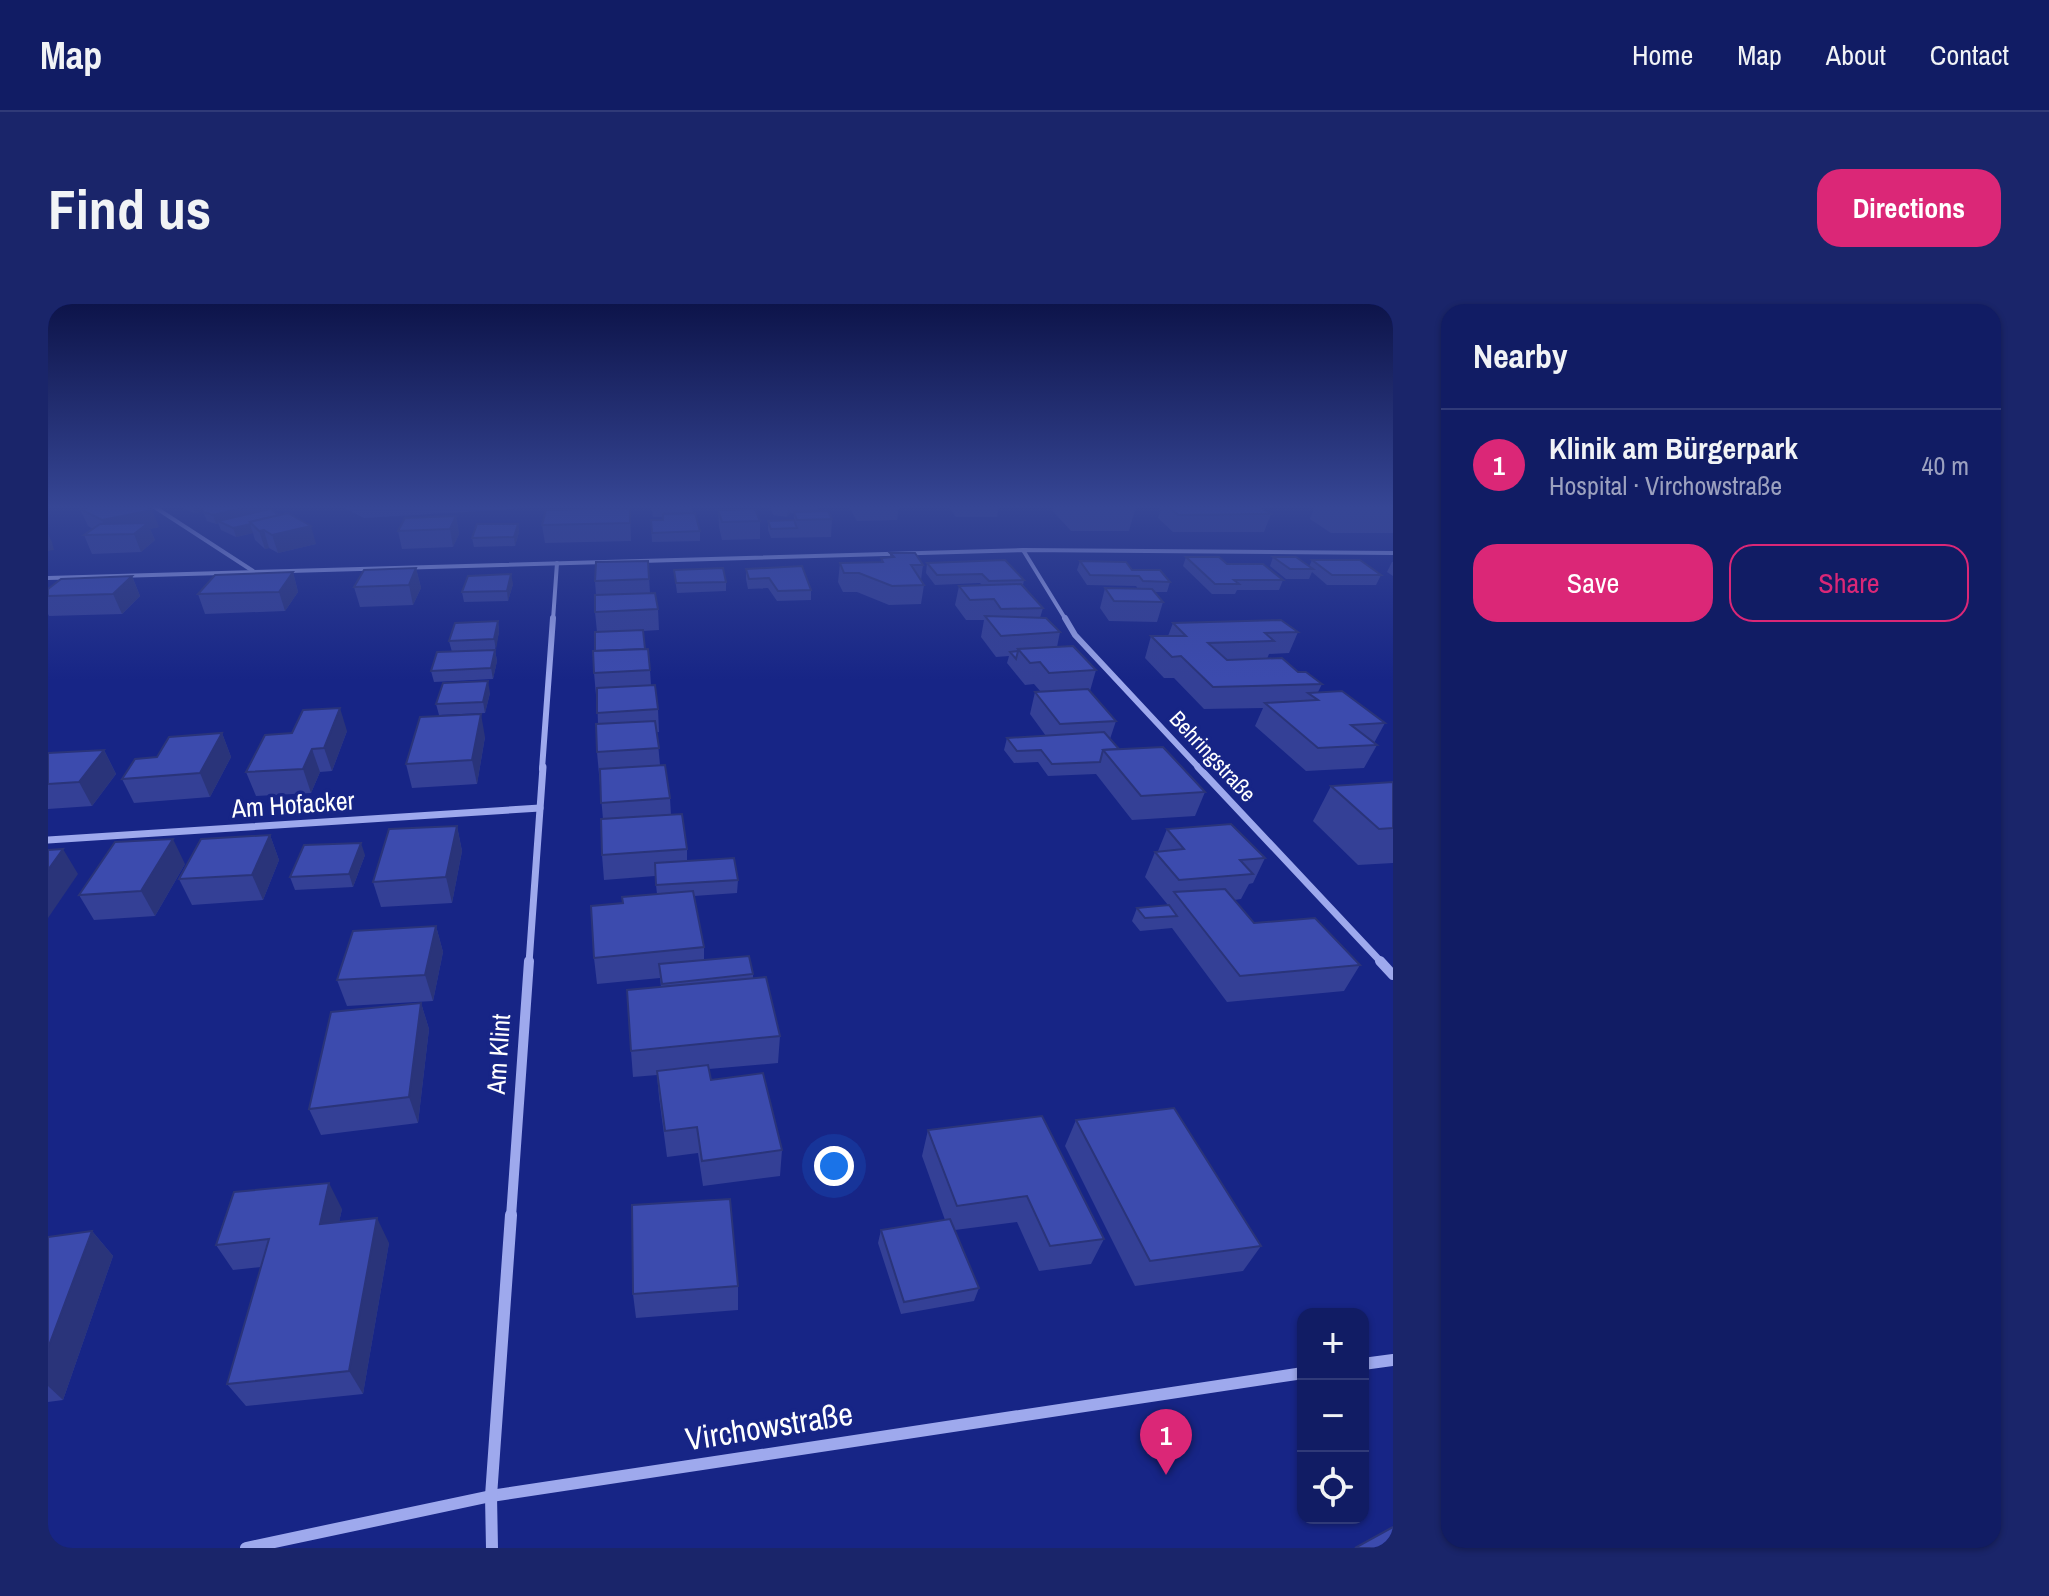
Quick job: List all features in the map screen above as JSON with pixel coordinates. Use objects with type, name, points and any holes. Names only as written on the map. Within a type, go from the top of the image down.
[{"type":"street","points":[[242,564],[253,571]]},
{"type":"street","points":[[48,578],[517,564]]},
{"type":"street","name":"Am Klint","points":[[492,1548],[491,1496],[557,564]]},
{"type":"street","name":"Behringstraße","points":[[1032,564],[1075,635],[1393,975]]},
{"type":"street","name":"Am Hofacker","points":[[48,840],[540,808]]},
{"type":"street","points":[[1369,1363],[1393,1360]]},
{"type":"street","name":"Virchowstraße","points":[[246,1548],[491,1496],[1297,1374]]},
{"type":"building","points":[[596,564],[648,564],[649,579],[595,581]]},
{"type":"building","points":[[840,564],[922,564],[911,565],[924,585],[892,586],[859,573],[844,573]]},
{"type":"building","points":[[928,564],[1009,564],[1024,580],[989,581],[982,574],[937,575]]},
{"type":"building","points":[[1082,564],[1128,564],[1132,570],[1160,570],[1170,582],[1143,581],[1139,576],[1090,575]]},
{"type":"building","points":[[1194,564],[1263,564],[1283,580],[1234,580],[1239,584],[1215,584]]},
{"type":"building","points":[[1283,564],[1306,564],[1313,569],[1290,569]]},
{"type":"building","points":[[1317,564],[1366,564],[1381,575],[1332,575]]},
{"type":"building","points":[[802,566],[811,590],[778,591],[769,578],[749,579],[746,569]]},
{"type":"building","points":[[416,568],[409,585],[354,587],[364,570]]},
{"type":"building","points":[[723,568],[726,582],[676,583],[674,570]]},
{"type":"building","points":[[293,572],[279,592],[198,594],[215,575]]},
{"type":"building","points":[[511,574],[507,591],[462,592],[468,576]]},
{"type":"building","points":[[132,576],[113,594],[48,596],[48,589],[61,579]]},
{"type":"building","points":[[1021,584],[1043,608],[1001,609],[994,599],[970,600],[959,586]]},
{"type":"building","points":[[1105,588],[1152,589],[1163,602],[1114,601]]},
{"type":"building","points":[[655,593],[658,609],[595,612],[595,595]]},
{"type":"building","points":[[985,616],[1046,618],[1060,632],[1001,636]]},
{"type":"building","points":[[1281,620],[1298,632],[1265,633],[1274,641],[1208,643],[1227,660],[1282,658],[1298,672],[1306,672],[1322,684],[1213,687],[1181,656],[1172,657],[1151,636],[1186,636],[1173,623]]},
{"type":"building","points":[[498,621],[494,639],[449,641],[455,623]]},
{"type":"building","points":[[643,630],[645,649],[595,651],[595,632]]},
{"type":"building","points":[[1073,646],[1096,670],[1049,673],[1040,662],[1030,663],[1018,649]]},
{"type":"building","points":[[648,649],[650,670],[594,673],[593,651]]},
{"type":"building","points":[[495,650],[491,668],[431,671],[437,652]]},
{"type":"building","points":[[488,681],[483,702],[436,704],[443,683]]},
{"type":"building","points":[[655,685],[658,709],[597,713],[597,688]]},
{"type":"building","points":[[1088,689],[1116,721],[1060,724],[1035,692]]},
{"type":"building","points":[[1342,691],[1385,723],[1351,725],[1377,745],[1318,748],[1265,703],[1318,700],[1308,693]]},
{"type":"building","points":[[340,708],[324,748],[312,749],[303,769],[246,772],[265,735],[292,733],[303,710]]},
{"type":"building","points":[[481,714],[472,760],[406,764],[420,717]]},
{"type":"building","points":[[655,721],[659,748],[597,752],[596,724]]},
{"type":"building","points":[[1104,732],[1119,749],[1103,750],[1100,762],[1052,764],[1041,750],[1017,751],[1007,738]]},
{"type":"building","points":[[222,733],[200,773],[122,779],[135,759],[157,757],[169,737]]},
{"type":"building","points":[[1163,747],[1205,792],[1141,796],[1103,750]]},
{"type":"building","points":[[104,750],[79,782],[48,784],[48,753]]},
{"type":"building","points":[[665,765],[670,798],[601,803],[600,769]]},
{"type":"building","points":[[1393,782],[1393,828],[1379,829],[1331,786]]},
{"type":"building","points":[[682,814],[687,849],[602,855],[601,819]]},
{"type":"building","points":[[1231,824],[1265,858],[1240,860],[1253,874],[1179,880],[1155,852],[1184,849],[1167,829]]},
{"type":"building","points":[[457,826],[446,877],[373,882],[389,829]]},
{"type":"building","points":[[270,835],[252,875],[179,879],[201,839]]},
{"type":"building","points":[[173,839],[141,891],[79,895],[115,842]]},
{"type":"building","points":[[361,843],[349,874],[290,877],[304,845]]},
{"type":"building","points":[[63,849],[48,870],[48,850]]},
{"type":"building","points":[[734,858],[738,880],[656,885],[655,863]]},
{"type":"building","points":[[1225,889],[1254,923],[1315,918],[1360,965],[1240,976],[1174,892]]},
{"type":"building","points":[[693,891],[704,947],[594,958],[591,906],[623,903],[622,897]]},
{"type":"building","points":[[1169,905],[1177,916],[1145,918],[1137,908]]},
{"type":"building","points":[[436,926],[425,975],[337,980],[353,931]]},
{"type":"building","points":[[749,956],[753,974],[662,984],[659,964]]},
{"type":"building","points":[[766,977],[780,1036],[631,1051],[627,990]]},
{"type":"building","points":[[421,1003],[409,1097],[309,1109],[331,1012]]},
{"type":"building","points":[[708,1065],[711,1080],[763,1073],[782,1150],[702,1161],[697,1127],[665,1131],[657,1071]]},
{"type":"building","points":[[1174,1108],[1261,1246],[1150,1261],[1076,1120]]},
{"type":"building","points":[[1042,1116],[1104,1239],[1050,1246],[1027,1196],[957,1206],[928,1130]]},
{"type":"building","points":[[329,1183],[320,1224],[377,1218],[349,1371],[227,1384],[269,1239],[216,1245],[234,1192]]},
{"type":"building","points":[[730,1199],[738,1286],[633,1294],[632,1205]]},
{"type":"building","points":[[950,1219],[979,1288],[904,1302],[881,1230]]},
{"type":"building","points":[[92,1231],[48,1348],[48,1237]]},
{"type":"building","points":[[1393,1527],[1393,1548],[1355,1548]]},
{"type":"place","name":"Klinik am Bürgerpark","points":[[1166,1475]]}]
